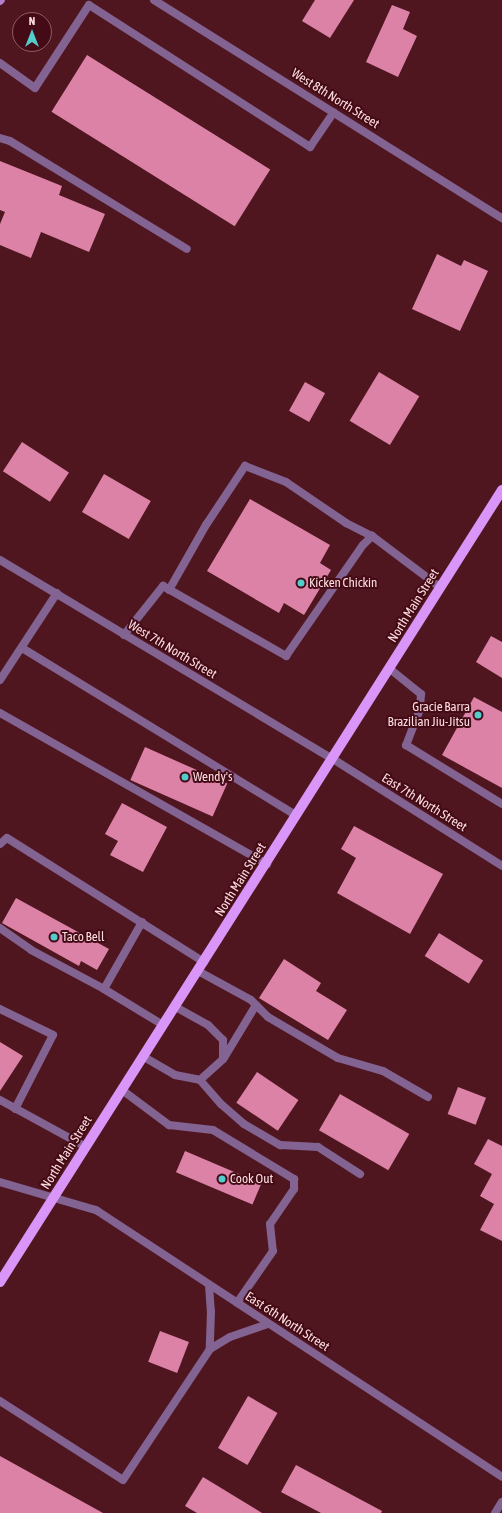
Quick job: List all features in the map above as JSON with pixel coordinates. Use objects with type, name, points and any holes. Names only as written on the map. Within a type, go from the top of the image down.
[{"type":"main road","name":"North Main Street","points":[[0,1282],[333,759],[502,490]]},
{"type":"street","name":"West 8th North Street","points":[[154,0],[502,218]]},
{"type":"street","points":[[0,64],[35,88],[89,5],[310,147],[334,112]]},
{"type":"street","points":[[0,138],[10,141],[187,249]]},
{"type":"street","points":[[169,590],[206,525],[246,466],[286,482],[346,523],[372,536],[441,588]]},
{"type":"street","points":[[124,635],[162,586],[286,656],[363,544],[372,536]]},
{"type":"street","name":"West 7th North Street","points":[[0,560],[333,759]]},
{"type":"street","points":[[0,680],[57,593]]},
{"type":"street","points":[[22,648],[296,815]]},
{"type":"street","points":[[390,669],[421,694],[420,709],[406,745],[502,804]]},
{"type":"street","points":[[0,713],[266,864]]},
{"type":"street","name":"East 7th North Street","points":[[333,759],[502,866]]},
{"type":"street","points":[[0,844],[7,838],[204,962]]},
{"type":"street","points":[[104,988],[142,922]]},
{"type":"street","points":[[0,928],[31,950],[104,988],[164,1025]]},
{"type":"street","points":[[198,971],[256,1005],[268,1017],[338,1058],[383,1071],[428,1097]]},
{"type":"street","points":[[200,1080],[223,1059],[256,1005]]},
{"type":"street","points":[[175,1007],[208,1025],[223,1040],[223,1059]]},
{"type":"street","points":[[0,1009],[53,1035],[15,1108]]},
{"type":"street","points":[[144,1057],[176,1075],[200,1080],[220,1104],[244,1124],[280,1146],[318,1147],[360,1174]]},
{"type":"street","points":[[122,1090],[169,1126],[213,1130],[294,1179],[294,1189],[270,1224],[273,1251],[237,1303]]},
{"type":"street","points":[[0,1100],[86,1147]]},
{"type":"street","name":"East 6th North Street","points":[[0,1182],[96,1210],[502,1477]]},
{"type":"street","points":[[209,1285],[210,1349]]},
{"type":"street","points":[[0,1401],[123,1480],[210,1349],[230,1337],[268,1324]]},
{"type":"street","points":[[495,1513],[502,1502]]},
{"type":"building","points":[[315,0],[354,0],[330,38],[302,21]]},
{"type":"building","points":[[392,5],[410,12],[403,29],[417,36],[398,77],[366,62]]},
{"type":"building","points":[[87,55],[270,169],[235,226],[51,112]]},
{"type":"building","points":[[0,161],[62,186],[59,195],[105,214],[89,252],[41,232],[31,258],[0,245],[0,224],[5,212],[0,210]]},
{"type":"building","points":[[437,254],[461,266],[464,260],[488,271],[460,331],[412,309]]},
{"type":"building","points":[[379,372],[419,396],[390,445],[350,421]]},
{"type":"building","points":[[305,382],[325,393],[309,422],[289,411]]},
{"type":"building","points":[[22,442],[69,472],[50,502],[3,471]]},
{"type":"building","points":[[104,474],[151,501],[129,539],[82,512]]},
{"type":"building","points":[[250,499],[330,545],[320,563],[331,570],[304,615],[284,603],[279,613],[207,571]]},
{"type":"building","points":[[491,636],[502,642],[502,678],[476,662]]},
{"type":"building","points":[[474,697],[502,712],[502,788],[442,755]]},
{"type":"building","points":[[145,747],[227,784],[213,816],[130,780]]},
{"type":"building","points":[[122,803],[167,827],[143,872],[110,855],[118,841],[105,834]]},
{"type":"building","points":[[354,826],[443,874],[410,934],[337,893],[356,858],[341,849]]},
{"type":"building","points":[[16,898],[109,949],[97,970],[81,961],[79,966],[2,923]]},
{"type":"building","points":[[439,933],[483,961],[469,983],[425,956]]},
{"type":"building","points":[[284,959],[321,983],[316,991],[347,1010],[328,1040],[259,998]]},
{"type":"building","points":[[0,1042],[23,1056],[0,1091]]},
{"type":"building","points":[[257,1072],[298,1100],[278,1131],[236,1103]]},
{"type":"building","points":[[458,1087],[486,1098],[476,1125],[448,1114]]},
{"type":"building","points":[[340,1094],[409,1134],[388,1170],[319,1130]]},
{"type":"building","points":[[488,1139],[502,1146],[502,1241],[480,1230],[494,1204],[480,1196],[492,1174],[474,1164]]},
{"type":"building","points":[[185,1151],[261,1183],[252,1205],[176,1172]]},
{"type":"building","points":[[160,1331],[189,1342],[177,1373],[148,1362]]},
{"type":"building","points":[[248,1396],[277,1413],[247,1465],[218,1448]]},
{"type":"building","points":[[0,1456],[103,1513],[0,1513]]},
{"type":"building","points":[[296,1465],[382,1511],[381,1513],[321,1513],[281,1492]]},
{"type":"building","points":[[203,1477],[262,1513],[197,1513],[185,1506]]},
{"type":"place","name":"Kicken Chickin","points":[[301,583]]},
{"type":"place","name":"Gracie Barra Brazilian Jiu-Jitsu","points":[[478,715]]},
{"type":"place","name":"Wendy's","points":[[185,777]]},
{"type":"place","name":"Taco Bell","points":[[54,937]]},
{"type":"place","name":"Cook Out","points":[[222,1179]]}]
